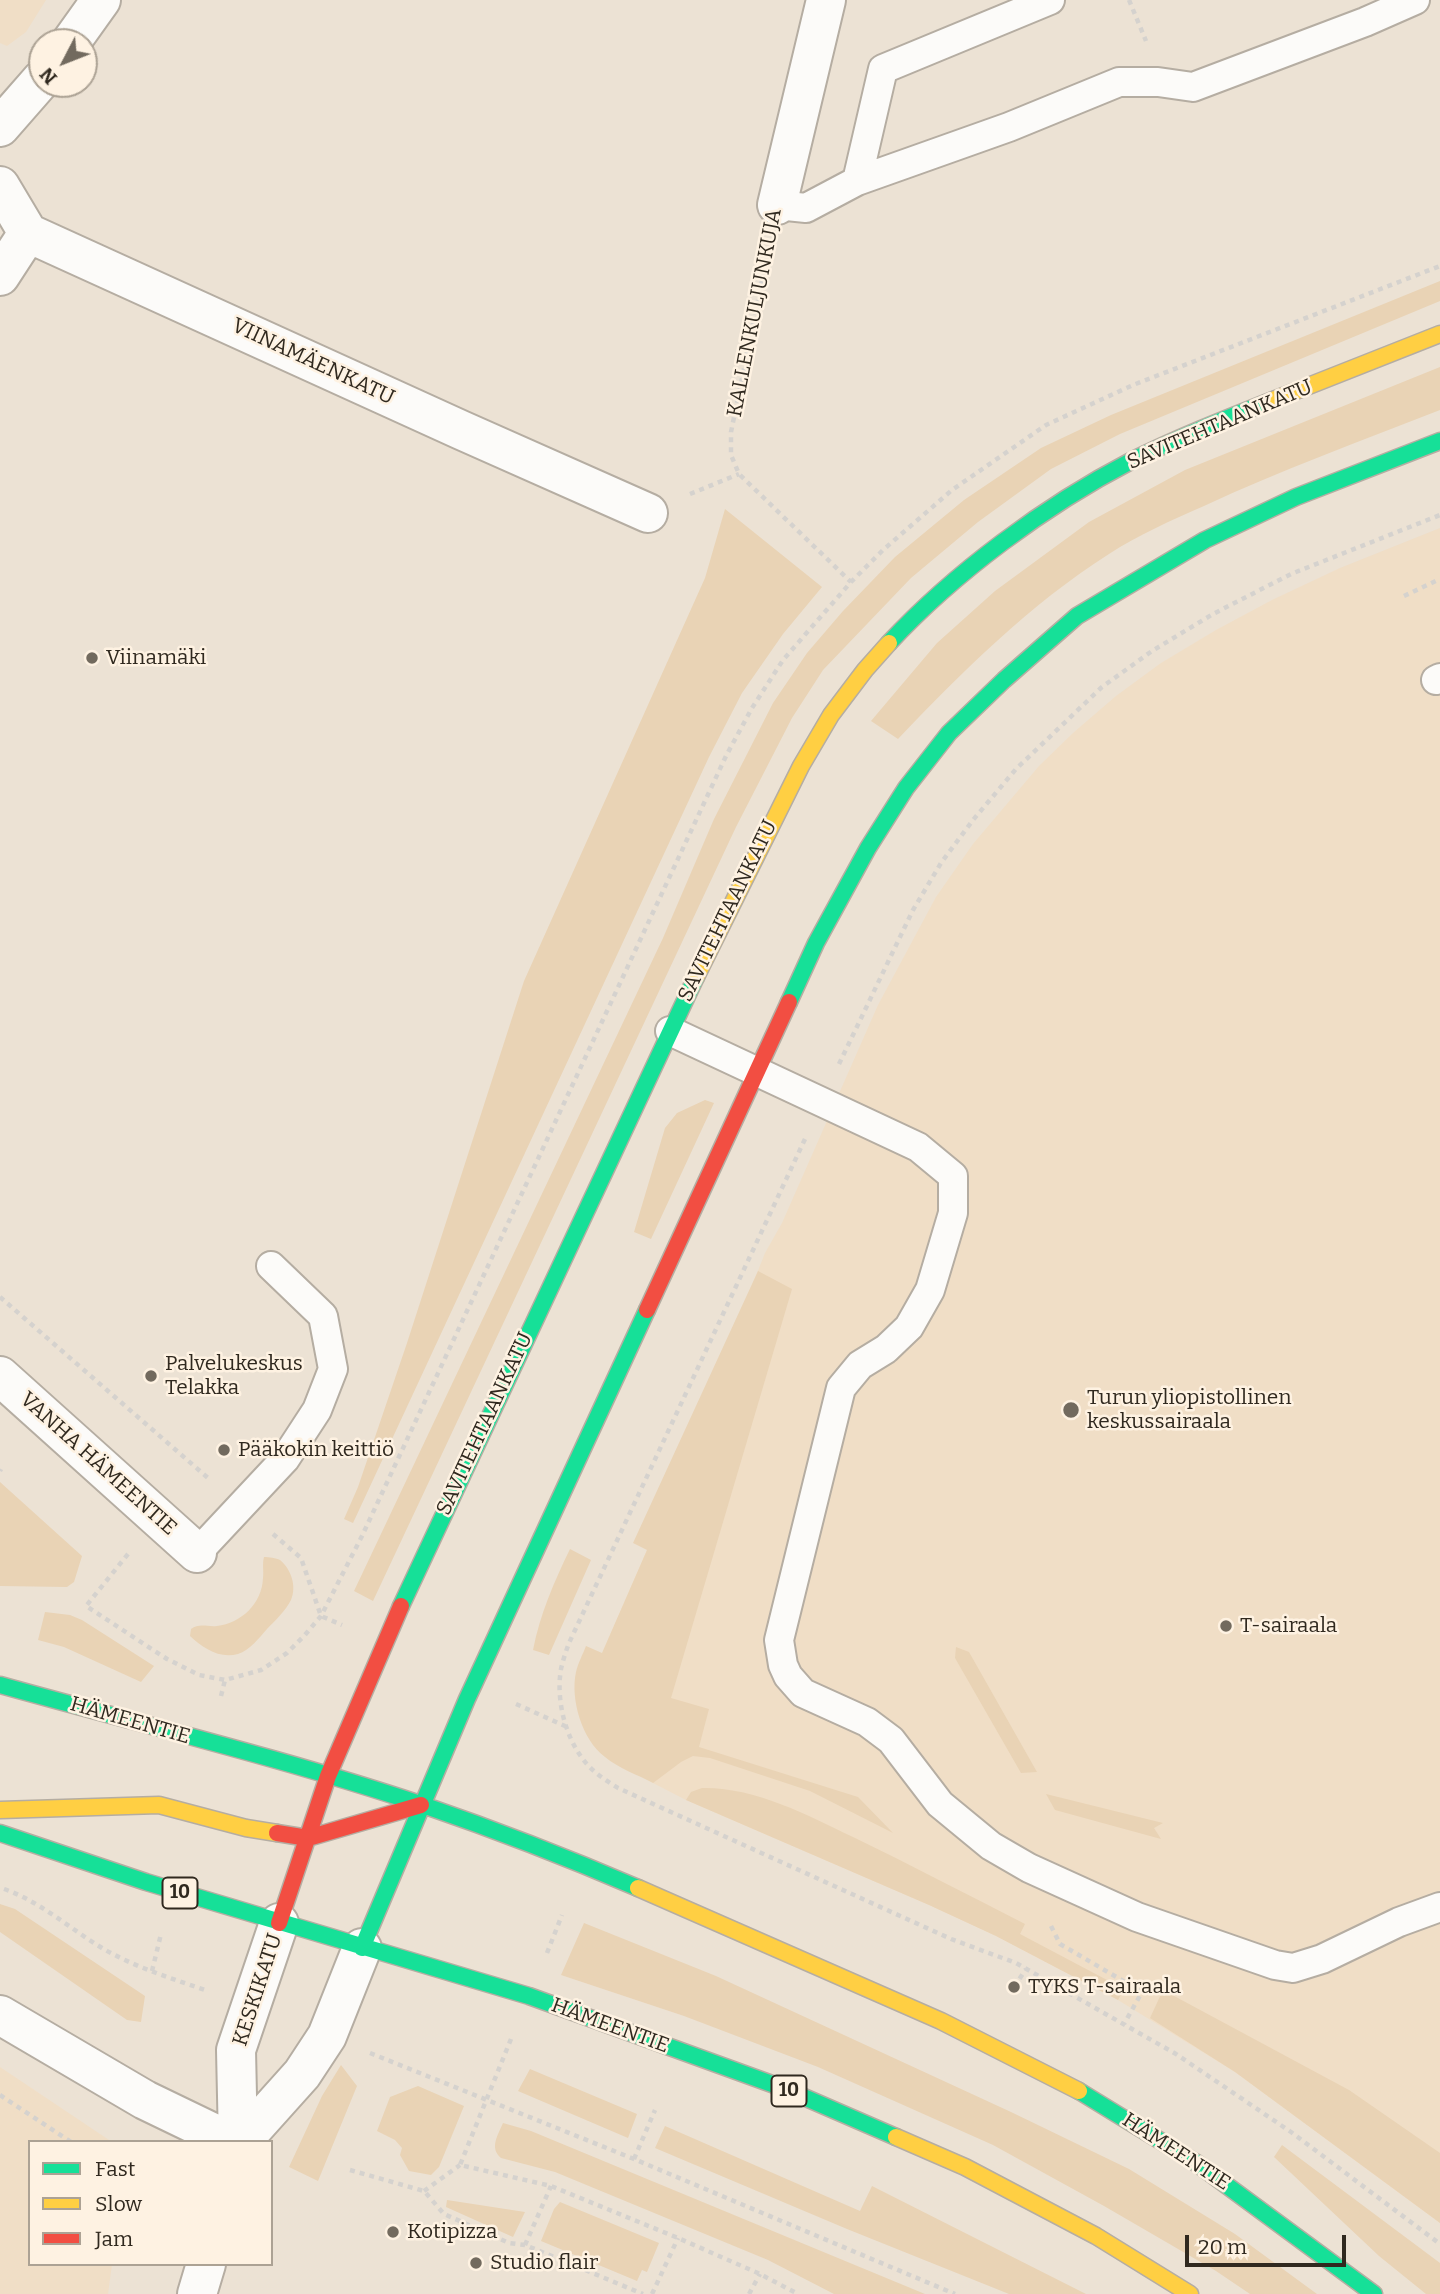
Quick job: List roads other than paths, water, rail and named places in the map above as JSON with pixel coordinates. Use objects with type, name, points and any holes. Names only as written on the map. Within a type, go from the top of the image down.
[{"type":"main road","name":"SAVITEHTAANKATU","points":[[279,1923],[328,1776],[415,1576],[670,1031],[765,835],[831,715],[873,661],[944,591],[999,545],[1034,521],[1130,462],[1210,425],[1440,334]]},
{"type":"main road","points":[[362,1948],[470,1692],[816,943],[874,838],[906,788],[949,733],[1004,680],[1077,617],[1205,540],[1296,497],[1440,441]]},
{"type":"main road","name":"HÄMEENTIE","points":[[0,1685],[328,1776],[421,1805],[612,1876],[919,2010],[1023,2062],[1130,2121],[1213,2174],[1374,2294]]},
{"type":"main road","points":[[0,1810],[159,1805],[246,1828],[308,1838],[421,1805]]},
{"type":"main road","name":"HÄMEENTIE","points":[[0,1833],[279,1923],[529,1996],[783,2088],[965,2167],[1096,2236],[1190,2294]]},
{"type":"street","points":[[81,28],[101,0]]},
{"type":"street","name":"KALLENKULJUNKUJA","points":[[777,205],[826,0]]},
{"type":"street","points":[[0,127],[28,95]]},
{"type":"street","points":[[0,186],[28,233],[0,276]]},
{"type":"street","name":"VIINAMÄENKATU","points":[[28,233],[648,513]]},
{"type":"street","name":"VANHA HÄMEENTIE","points":[[0,1376],[197,1553]]},
{"type":"street","name":"KESKIKATU","points":[[240,2140],[236,2050],[279,1923]]},
{"type":"street","name":"KESKIKATU","points":[[242,2140],[302,2074],[327,2036],[362,1948]]},
{"type":"street","points":[[0,2015],[145,2101],[228,2140]]},
{"type":"street","points":[[197,2294],[204,2266]]},
{"type":"lane","points":[[857,181],[883,69],[1050,0]]},
{"type":"lane","points":[[777,205],[806,208],[857,181],[1009,127],[1119,82],[1158,82],[1193,87],[1365,22],[1415,0]]},
{"type":"lane","points":[[670,1031],[918,1147],[953,1176],[953,1213],[930,1290],[909,1326],[886,1349],[860,1365],[841,1388],[779,1640],[783,1665],[788,1676],[803,1693],[867,1722],[891,1740],[940,1804],[991,1846],[1029,1868],[1137,1917],[1275,1965],[1293,1968],[1322,1959],[1399,1922],[1440,1907]]},
{"type":"lane","points":[[197,1553],[285,1459],[317,1410],[333,1369],[323,1315],[271,1266]]},
{"type":"place","name":"Viinamäki","points":[[92,658]]},
{"type":"place","name":"Palvelukeskus Telakka","points":[[151,1376]]},
{"type":"place","name":"Turun yliopistollinen keskussairaala","points":[[1071,1410]]},
{"type":"place","name":"Pääkokin keittiö","points":[[224,1450]]},
{"type":"place","name":"T-sairaala","points":[[1226,1626]]},
{"type":"place","name":"TYKS T-sairaala","points":[[1014,1987]]},
{"type":"place","name":"Kotipizza","points":[[393,2232]]},
{"type":"place","name":"Studio flair","points":[[476,2263]]}]
